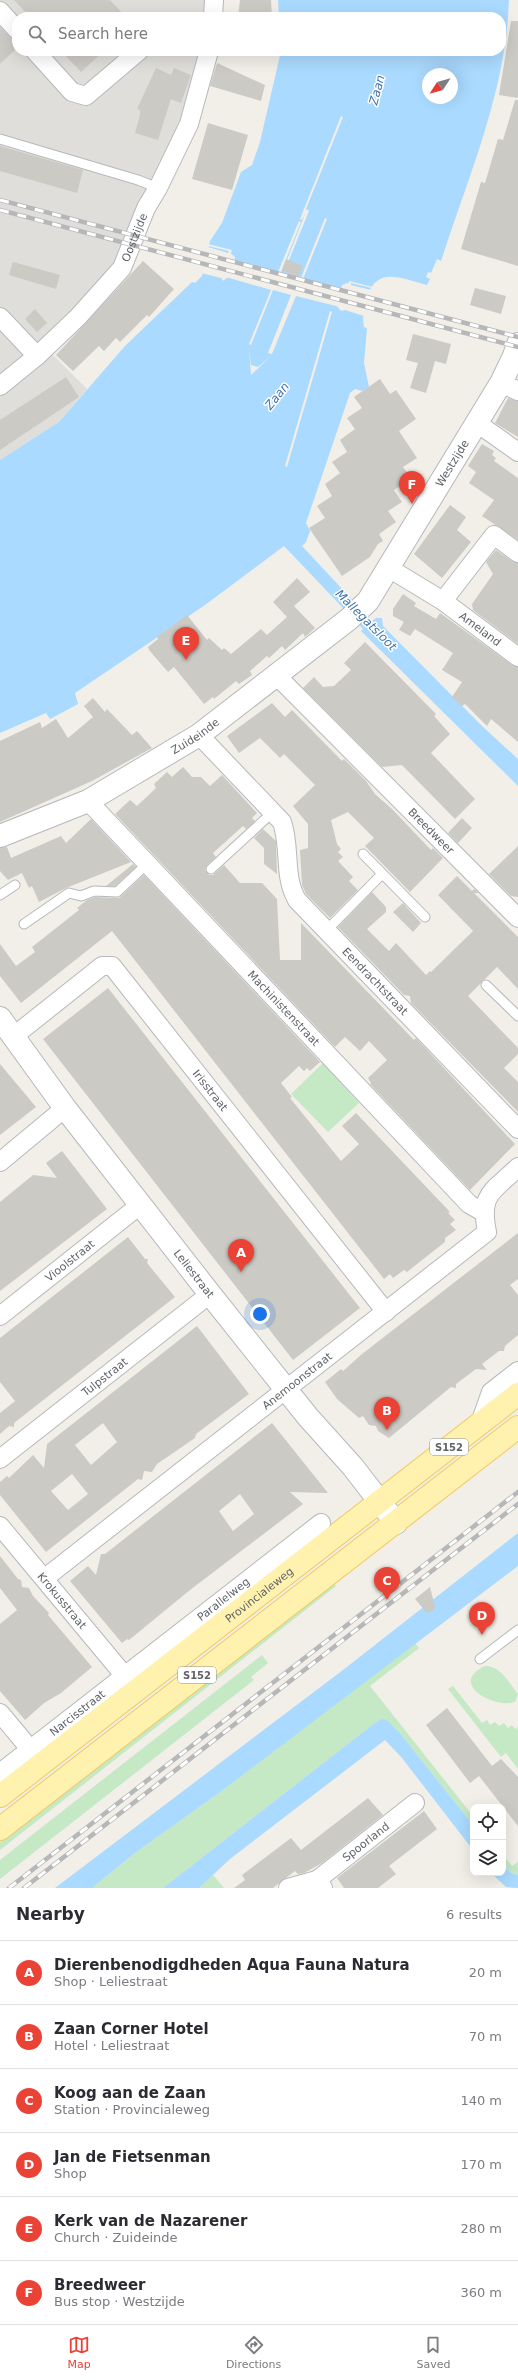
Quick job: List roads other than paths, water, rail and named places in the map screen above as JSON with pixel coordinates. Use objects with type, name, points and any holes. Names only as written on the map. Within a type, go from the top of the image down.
[{"type":"main road","name":"Provincialeweg","points":[[0,1796],[518,1394]]},
{"type":"main road","name":"S152","points":[[0,1829],[518,1427]]},
{"type":"street","points":[[213,12],[214,0]]},
{"type":"street","points":[[0,11],[12,24]]},
{"type":"street","points":[[40,56],[72,92],[86,96],[133,56]]},
{"type":"street","name":"Oostzijde","points":[[0,386],[37,356],[78,317],[122,268],[143,213],[158,188],[189,124],[208,56]]},
{"type":"street","points":[[0,317],[37,356]]},
{"type":"street","name":"Westzijde","points":[[368,601],[387,567],[476,423],[509,387],[514,356],[518,344]]},
{"type":"street","points":[[476,423],[518,452]]},
{"type":"street","points":[[443,600],[494,535],[518,553]]},
{"type":"street","name":"Ameland","points":[[387,567],[443,600],[518,657]]},
{"type":"street","name":"Zuideinde","points":[[0,836],[88,801],[199,734],[349,619],[368,601]]},
{"type":"street","name":"Breedweer","points":[[276,675],[518,918]]},
{"type":"street","name":"Eendrachtstraat","points":[[199,734],[274,811],[282,822],[286,834],[291,889],[297,900],[518,1129]]},
{"type":"street","name":"Machinistenstraat","points":[[88,801],[469,1204],[483,1212]]},
{"type":"street","name":"Irisstraat","points":[[14,1036],[102,966],[112,966],[386,1312]]},
{"type":"street","name":"Leliestraat","points":[[0,1018],[65,1108],[140,1205],[286,1390],[380,1501],[396,1523]]},
{"type":"street","points":[[0,1162],[65,1108]]},
{"type":"street","points":[[483,1212],[486,1198],[518,1167]]},
{"type":"street","name":"Vioolstraat","points":[[0,1316],[140,1205]]},
{"type":"street","name":"Anemoonstraat","points":[[45,1578],[487,1232],[483,1212]]},
{"type":"street","name":"Tulpstraat","points":[[0,1459],[210,1294]]},
{"type":"street","points":[[480,1423],[491,1392],[518,1371]]},
{"type":"street","name":"Parallelweg","points":[[124,1675],[321,1523]]},
{"type":"street","name":"Krokusstraat","points":[[0,1526],[45,1578],[124,1675]]},
{"type":"street","name":"Narcisstraat","points":[[0,1773],[124,1675]]},
{"type":"street","points":[[0,1713],[30,1749]]},
{"type":"street","name":"Spoorland","points":[[288,1888],[320,1884],[415,1803]]},
{"type":"lane","points":[[0,139],[138,180],[158,188]]},
{"type":"lane","points":[[211,869],[274,811]]},
{"type":"lane","points":[[363,854],[425,917]]},
{"type":"lane","points":[[24,924],[69,893],[81,896],[94,891],[116,892],[147,864]]},
{"type":"lane","points":[[327,930],[382,874]]},
{"type":"lane","points":[[0,894],[15,885]]},
{"type":"lane","points":[[486,984],[518,1016]]},
{"type":"lane","points":[[480,1659],[518,1630]]},
{"type":"water","points":[[278,0],[509,0],[506,34],[506,12],[279,12]]},
{"type":"water","points":[[280,56],[503,56],[494,100],[474,165],[441,261],[437,259],[431,273],[428,272],[426,277],[430,279],[427,285],[398,277],[390,277],[383,278],[376,282],[370,289],[366,300],[363,317],[364,327],[367,328],[364,363],[369,387],[362,391],[355,389],[350,393],[306,523],[310,531],[306,542],[302,546],[372,621],[376,618],[382,618],[383,626],[482,726],[518,759],[518,786],[361,631],[363,629],[284,546],[205,605],[75,693],[78,704],[50,719],[46,713],[0,733],[0,460],[59,422],[125,346],[192,282],[195,283],[202,276],[210,241],[222,223],[241,172],[252,165],[260,142]],"holes":[[[229,252],[235,257],[230,277],[222,280]],[[347,283],[351,285],[344,310],[340,310],[337,306],[342,285]]]},
{"type":"water","points":[[518,1533],[518,1566],[219,1793],[135,1853],[92,1888],[55,1888],[343,1670]]},
{"type":"water","points":[[383,1719],[388,1721],[399,1732],[470,1821],[470,1846],[402,1758],[385,1740],[230,1859],[199,1888],[163,1888],[376,1722]]},
{"type":"water","points":[[506,1867],[511,1873],[518,1875],[518,1888],[506,1887],[494,1876],[506,1876]]},
{"type":"railway","points":[[0,200],[518,337]]},
{"type":"railway","points":[[0,210],[518,347]]},
{"type":"railway","points":[[9,1888],[518,1492]]},
{"type":"railway","points":[[24,1888],[518,1504]]},
{"type":"place","name":"Breedweer","points":[[412,504]]},
{"type":"place","name":"Kerk van de Nazarener","points":[[186,660]]},
{"type":"place","name":"Dierenbenodigdheden Aqua Fauna Natura","points":[[241,1272]]},
{"type":"place","name":"Zaan Corner Hotel","points":[[387,1430]]},
{"type":"place","name":"Koog aan de Zaan","points":[[387,1600]]},
{"type":"place","name":"Jan de Fietsenman","points":[[482,1635]]},
{"type":"water label","name":"Zaan","points":[[377,90]]},
{"type":"water label","name":"Zaan","points":[[277,396]]},
{"type":"water label","name":"Mallegatsloot","points":[[366,620]]}]
